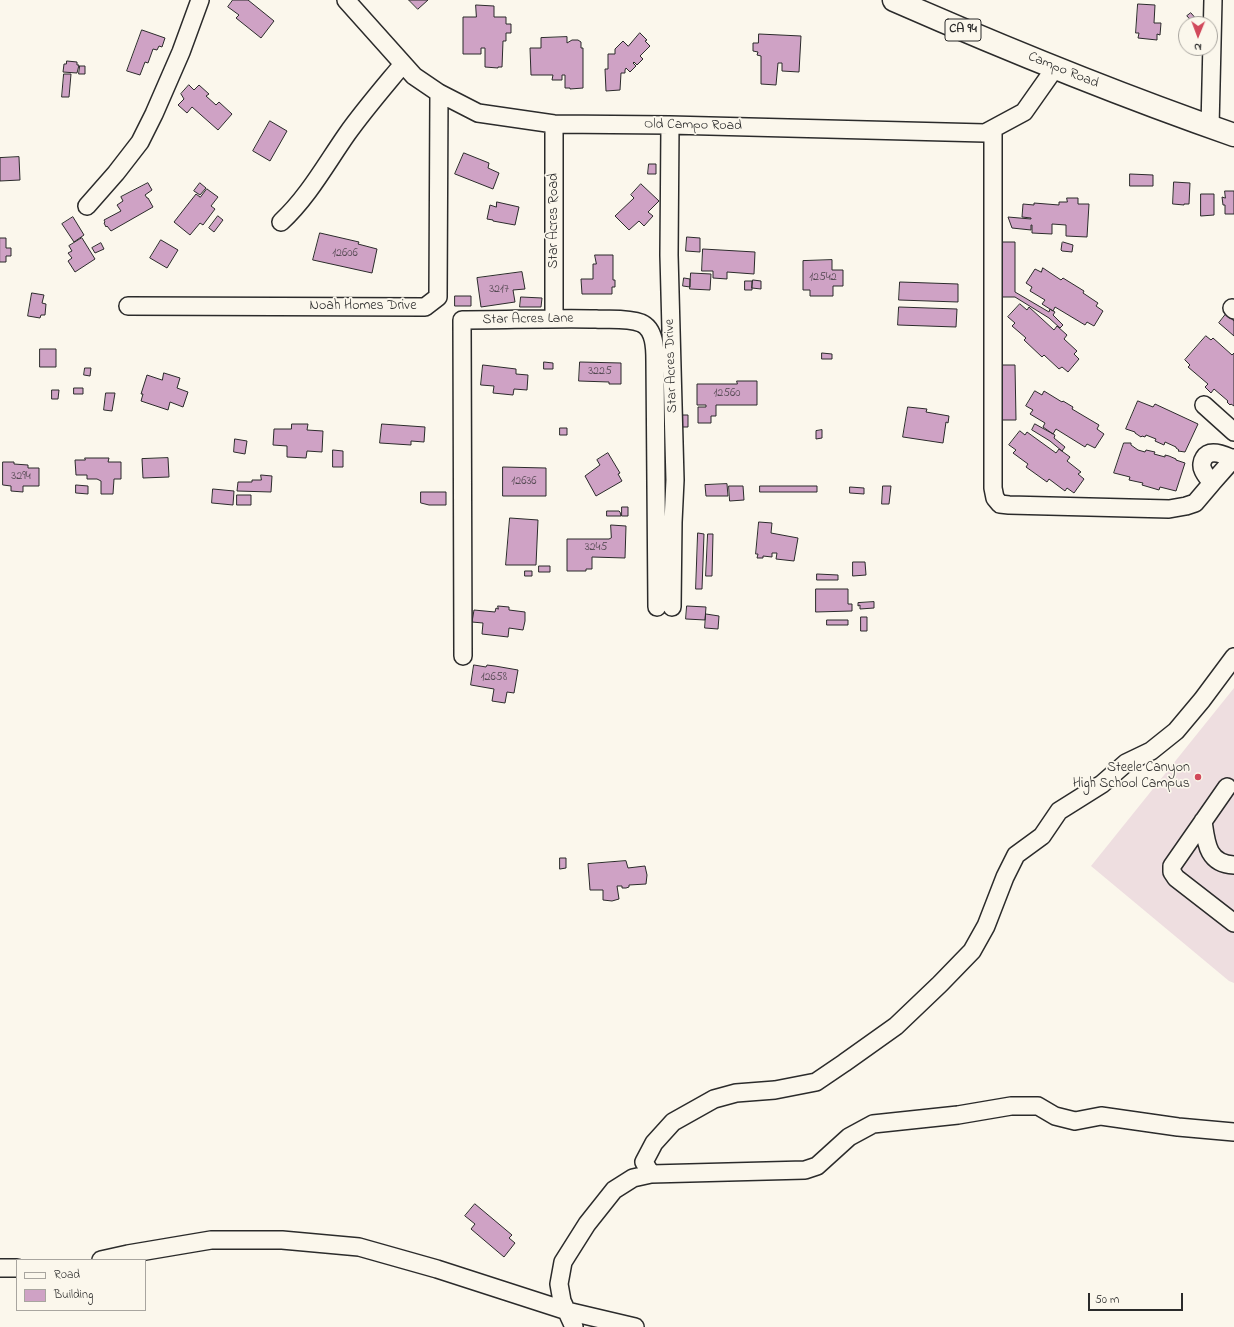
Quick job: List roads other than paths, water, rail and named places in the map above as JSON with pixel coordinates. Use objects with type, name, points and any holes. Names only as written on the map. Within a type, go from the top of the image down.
[{"type":"highway","name":"Campo Road","points":[[894,0],[983,39],[1056,68],[1170,113],[1234,135]]},
{"type":"street","points":[[87,206],[116,173],[140,142],[181,52],[192,18],[200,0]]},
{"type":"street","name":"Old Campo Road","points":[[346,0],[414,76],[439,93],[478,113],[554,124],[670,125],[985,133],[1024,112],[1056,68]]},
{"type":"street","points":[[1210,127],[1213,0]]},
{"type":"street","points":[[281,222],[295,209],[348,133],[403,64]]},
{"type":"street","name":"Noah Homes Drive","points":[[128,306],[425,307],[438,297],[439,93]]},
{"type":"street","name":"Star Acres Road","points":[[554,124],[554,318]]},
{"type":"street","name":"Star Acres Drive","points":[[665,607],[673,522],[675,480],[669,262],[670,125]]},
{"type":"street","points":[[993,129],[992,488],[995,498],[1000,504],[1009,505],[1169,509],[1195,503],[1212,484],[1233,458],[1212,452],[1205,456],[1202,461],[1202,469],[1212,484]]},
{"type":"street","name":"Star Acres Lane","points":[[462,656],[462,320],[554,318],[625,320],[642,323],[649,329],[655,343],[665,607]]},
{"type":"street","points":[[1204,405],[1234,432]]},
{"type":"street","points":[[651,1174],[644,1162],[654,1143],[673,1122],[714,1099],[736,1093],[775,1090],[816,1082],[896,1026],[972,952],[986,926],[1005,877],[1016,855],[1042,836],[1059,811],[1102,784],[1126,763],[1151,751],[1176,731],[1202,700],[1234,657]]},
{"type":"street","points":[[1232,785],[1203,821],[1172,866],[1172,872],[1176,878],[1234,923]]},
{"type":"street","points":[[1203,821],[1206,842],[1210,852],[1217,860],[1231,867]]},
{"type":"street","points":[[574,1327],[562,1301],[559,1284],[563,1262],[587,1224],[614,1190],[633,1178],[651,1174],[805,1170],[817,1166],[849,1137],[872,1124],[958,1115],[1011,1106],[1038,1106],[1055,1116],[1074,1121],[1101,1116],[1178,1127],[1234,1132]]},
{"type":"street","points":[[106,1259],[211,1240],[282,1240],[359,1247],[437,1269],[567,1311],[635,1327]]},
{"type":"street","points":[[0,1268],[16,1268]]},
{"type":"place","name":"Steele Canyon High School Campus","points":[[1198,777]]}]
